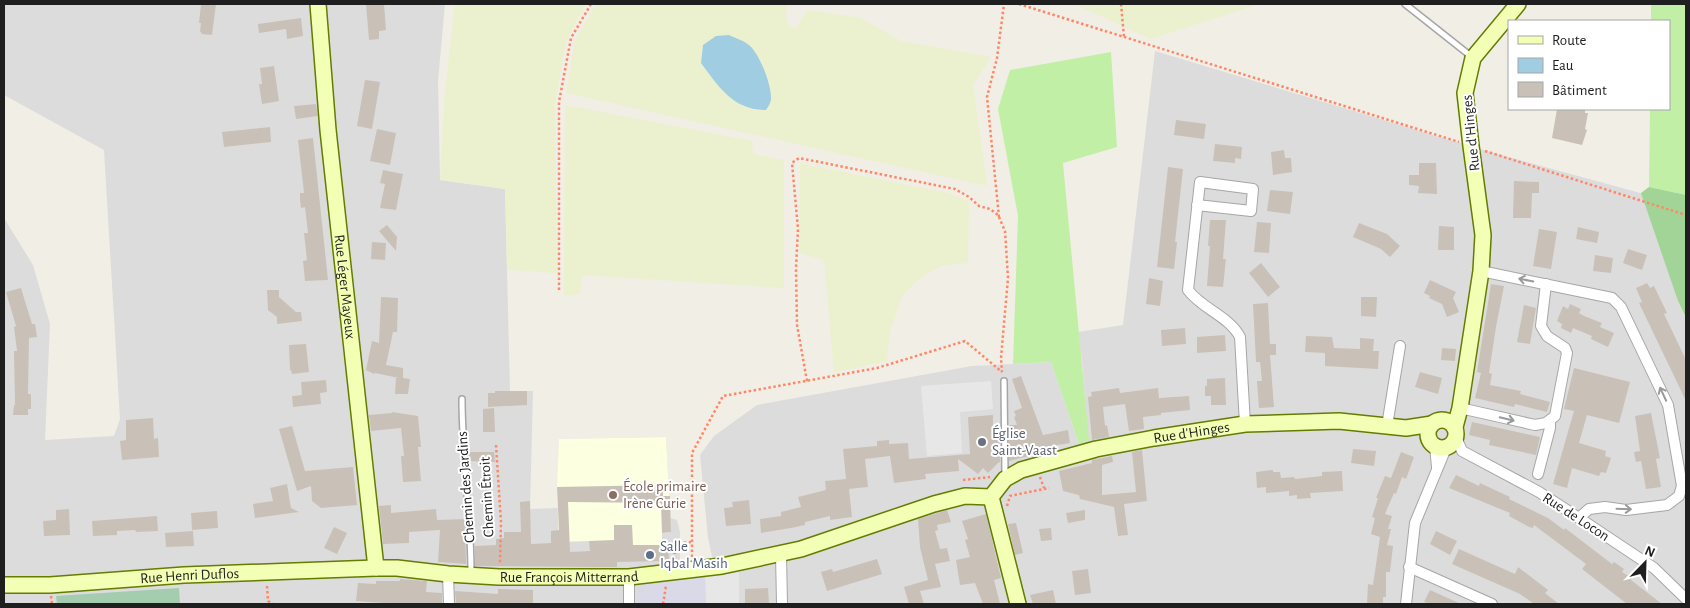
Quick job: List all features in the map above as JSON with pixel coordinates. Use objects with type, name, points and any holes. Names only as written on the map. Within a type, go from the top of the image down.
[{"type":"street","name":"Rue Léger Mayeux","points":[[318,4],[328,130],[376,568]]},
{"type":"street","name":"Rue d'Hinges","points":[[1461,402],[1481,271],[1484,235],[1470,146],[1465,93],[1473,58],[1518,4]]},
{"type":"street","points":[[1197,205],[1251,211],[1254,189],[1200,182],[1197,205],[1188,290],[1194,298],[1236,328],[1240,337],[1245,424]]},
{"type":"street","points":[[1481,271],[1612,298],[1621,307],[1668,405],[1682,486],[1679,496],[1668,505],[1626,510],[1605,507],[1589,509],[1579,518]]},
{"type":"street","points":[[1406,604],[1415,524],[1437,468],[1443,436],[1461,402],[1535,425],[1546,423],[1555,416],[1567,353],[1565,348],[1548,336],[1541,326],[1546,284]]},
{"type":"street","points":[[1387,426],[1400,346]]},
{"type":"street","points":[[1538,474],[1550,428],[1550,420]]},
{"type":"street","name":"Rue d'Hinges","points":[[992,504],[1005,472],[1021,470],[1096,449],[1245,424],[1339,421],[1406,428],[1443,436]]},
{"type":"street","name":"Rue de Locon","points":[[1443,436],[1460,455],[1482,462],[1538,492],[1654,568],[1686,599]]},
{"type":"street","name":"Rue François Mitterrand","points":[[376,568],[397,568],[470,576],[629,578],[722,566],[781,554],[934,504],[965,496],[992,504]]},
{"type":"street","points":[[992,504],[1018,604]]},
{"type":"street","points":[[781,554],[782,604]]},
{"type":"street","points":[[1409,567],[1492,604]]},
{"type":"street","name":"Rue Henri Duflos","points":[[4,585],[50,585],[184,575],[376,568]]},
{"type":"street","points":[[448,574],[449,604]]},
{"type":"street","points":[[629,578],[629,604]]},
{"type":"lane","points":[[1405,4],[1473,58]]},
{"type":"lane","points":[[1004,381],[1005,472]]},
{"type":"lane","name":"Chemin des Jardins","points":[[462,398],[462,434],[471,537],[470,576]]},
{"type":"path","points":[[559,290],[559,102],[571,38],[591,4]]},
{"type":"path","points":[[692,569],[692,453],[723,396],[877,368],[965,340],[1002,372],[1001,358],[1008,278],[1005,231],[999,218],[987,97],[997,58],[1004,4]]},
{"type":"path","points":[[1019,4],[1686,215]]},
{"type":"path","points":[[1121,4],[1124,37]]},
{"type":"path","points":[[807,381],[797,325],[796,268],[798,229],[792,163],[799,158],[955,189],[969,197],[979,206],[990,209],[999,218]]},
{"type":"path","name":"Chemin Étroit","points":[[496,445],[501,522],[500,577]]},
{"type":"path","points":[[963,480],[991,477],[1005,472]]},
{"type":"path","points":[[992,504],[1006,506],[1010,496],[1049,488]]},
{"type":"path","points":[[663,604],[667,572],[666,564],[676,563],[674,544],[691,542]]},
{"type":"path","points":[[267,588],[268,601],[273,604]]},
{"type":"shaded area","points":[[4,4],[445,4],[438,81],[440,180],[505,189],[510,391],[533,391],[530,509],[558,508],[559,439],[666,437],[670,518],[677,520],[680,532],[680,565],[713,561],[708,538],[700,455],[714,436],[757,405],[972,366],[1051,362],[1079,444],[1088,440],[1078,332],[1123,325],[1155,51],[1483,150],[1644,194],[1679,304],[1686,319],[1686,604],[4,604],[4,218],[33,265],[50,324],[45,440],[114,436],[120,419],[104,150],[4,95]]},
{"type":"shaded area","points":[[455,4],[586,4],[567,38],[555,103],[557,273],[507,270],[505,189],[440,180],[445,90]]},
{"type":"shaded area","points":[[596,4],[787,4],[786,22],[795,29],[808,10],[861,18],[901,41],[991,57],[973,85],[987,186],[566,93],[575,40]]},
{"type":"shaded area","points":[[1074,4],[1259,4],[1151,39]]},
{"type":"shaded area","points":[[565,105],[752,141],[753,154],[784,160],[784,288],[582,275],[580,294],[564,296]]},
{"type":"shaded area","points":[[800,163],[948,193],[969,201],[968,263],[941,266],[920,278],[902,296],[890,331],[887,361],[834,372],[824,260],[799,253]]},
{"type":"shaded area","points":[[991,381],[993,409],[960,412],[962,453],[927,456],[921,386]]},
{"type":"shaded area","name":"École primaire Irène Curie","points":[[666,437],[671,532],[662,533],[662,545],[614,545],[589,541],[559,542],[557,487],[559,439]]},
{"type":"shaded area","points":[[739,572],[739,604],[706,604],[705,576]]},
{"type":"shaded area","points":[[705,576],[706,604],[638,604],[639,586],[644,583]]},
{"type":"shaded area","points":[[179,588],[180,604],[57,604],[56,596]]},
{"type":"green space","points":[[1651,4],[1686,4],[1686,195],[1649,187],[1650,110],[1670,110],[1670,20],[1651,20]]},
{"type":"green space","points":[[1111,52],[1117,147],[1063,163],[1089,440],[1079,444],[1051,362],[1013,364],[1018,216],[998,109],[1010,70]]},
{"type":"green space","points":[[1649,187],[1686,195],[1686,318],[1678,301],[1641,193]]},
{"type":"water","points":[[729,35],[750,46],[761,63],[771,94],[771,101],[766,110],[744,106],[736,101],[721,88],[701,63],[703,45],[716,36]]},
{"type":"building","points":[[201,4],[216,4],[212,35],[202,34],[200,31]]},
{"type":"building","points":[[366,4],[384,4],[386,30],[379,31],[379,39],[369,40]]},
{"type":"building","points":[[301,18],[303,36],[287,39],[286,29],[259,33],[258,24]]},
{"type":"building","points":[[274,66],[279,101],[262,104],[259,84],[262,84],[260,68]]},
{"type":"building","points":[[365,80],[380,82],[372,129],[357,126]]},
{"type":"building","points":[[316,104],[318,116],[296,119],[294,106]]},
{"type":"building","points":[[1557,110],[1585,110],[1585,113],[1588,113],[1585,129],[1587,130],[1582,145],[1552,138]]},
{"type":"building","points":[[1176,120],[1206,124],[1204,139],[1174,135]]},
{"type":"building","points":[[270,127],[271,142],[224,147],[222,132]]},
{"type":"building","points":[[377,129],[396,133],[390,165],[370,161]]},
{"type":"building","points":[[313,138],[328,280],[305,281],[303,261],[307,260],[304,233],[308,233],[305,207],[301,208],[300,200],[300,193],[304,193],[298,140]]},
{"type":"building","points":[[1215,144],[1242,147],[1241,159],[1235,158],[1235,163],[1213,161]]},
{"type":"building","points":[[1284,150],[1285,158],[1291,158],[1292,172],[1273,175],[1271,152]]},
{"type":"building","points":[[1419,163],[1436,163],[1437,194],[1418,193],[1419,186],[1409,185],[1409,175],[1419,175]]},
{"type":"building","points":[[1168,167],[1183,169],[1174,269],[1157,267]]},
{"type":"building","points":[[383,170],[403,174],[396,210],[380,208],[385,184],[380,183]]},
{"type":"building","points":[[1514,181],[1539,182],[1539,193],[1532,193],[1531,218],[1513,218]]},
{"type":"building","points":[[1270,190],[1293,192],[1290,214],[1267,211]]},
{"type":"building","points":[[1210,220],[1226,220],[1223,259],[1226,259],[1223,287],[1207,286]]},
{"type":"building","points":[[1257,222],[1271,223],[1269,253],[1254,252]]},
{"type":"building","points":[[1359,223],[1387,234],[1400,246],[1390,257],[1381,249],[1353,237]]},
{"type":"building","points":[[387,225],[397,237],[396,251],[379,231]]},
{"type":"building","points":[[1439,226],[1454,227],[1454,250],[1438,250]]},
{"type":"building","points":[[1578,227],[1599,232],[1597,243],[1576,239]]},
{"type":"building","points":[[1539,229],[1557,232],[1551,269],[1533,266]]},
{"type":"building","points":[[372,242],[386,243],[385,260],[371,259]]},
{"type":"building","points":[[1628,249],[1647,255],[1642,270],[1623,263]]},
{"type":"building","points":[[1595,255],[1613,258],[1611,273],[1593,271]]},
{"type":"building","points":[[1261,263],[1280,287],[1268,297],[1249,273]]},
{"type":"building","points":[[1149,278],[1163,281],[1160,306],[1146,304]]},
{"type":"building","points":[[1430,280],[1456,292],[1453,298],[1459,312],[1447,317],[1442,304],[1429,298],[1430,296],[1424,293]]},
{"type":"building","points":[[1647,283],[1650,288],[1654,286],[1667,313],[1664,314],[1686,360],[1686,401],[1639,303],[1642,302],[1636,288]]},
{"type":"building","points":[[1491,284],[1504,286],[1489,373],[1492,374],[1490,385],[1521,391],[1520,394],[1550,402],[1547,412],[1515,404],[1514,407],[1475,398],[1481,373],[1477,372]]},
{"type":"building","points":[[21,288],[32,324],[35,324],[37,337],[29,338],[28,394],[31,394],[31,409],[28,409],[28,415],[13,415],[15,405],[14,351],[17,351],[14,327],[16,326],[6,292]]},
{"type":"building","points":[[267,290],[279,290],[279,297],[296,312],[301,312],[302,321],[277,324],[277,317],[268,310]]},
{"type":"building","points":[[381,297],[398,298],[397,332],[393,332],[386,365],[403,368],[403,378],[410,379],[408,394],[395,394],[396,378],[399,378],[374,374],[366,370],[372,341],[379,343]]},
{"type":"building","points":[[1361,297],[1377,297],[1376,317],[1361,316]]},
{"type":"building","points":[[1268,303],[1270,344],[1276,344],[1276,355],[1270,355],[1274,407],[1259,408],[1257,381],[1262,381],[1260,362],[1256,362],[1253,304]]},
{"type":"building","points":[[1570,304],[1581,309],[1579,313],[1584,316],[1602,323],[1600,327],[1614,333],[1608,347],[1591,339],[1592,336],[1573,328],[1571,333],[1561,328],[1562,324],[1557,321],[1563,306],[1568,309]]},
{"type":"building","points":[[1524,305],[1536,308],[1530,344],[1517,342]]},
{"type":"building","points":[[1185,328],[1186,344],[1162,346],[1161,330]]},
{"type":"building","points":[[1225,335],[1226,351],[1197,353],[1197,337]]},
{"type":"building","points":[[1306,336],[1332,337],[1334,348],[1360,349],[1360,338],[1374,339],[1373,351],[1379,351],[1378,369],[1325,366],[1325,353],[1305,352]]},
{"type":"building","points":[[306,344],[309,372],[292,374],[290,370],[289,345]]},
{"type":"building","points":[[1442,348],[1456,349],[1455,361],[1441,360]]},
{"type":"building","points":[[1574,368],[1630,382],[1619,423],[1587,415],[1579,443],[1606,451],[1605,456],[1611,458],[1606,473],[1601,472],[1599,476],[1572,468],[1567,488],[1553,484],[1574,411],[1564,409]]},
{"type":"building","points":[[1420,372],[1442,378],[1438,394],[1415,387]]},
{"type":"building","points":[[1021,376],[1043,435],[1068,430],[1070,443],[1038,448],[1040,453],[1009,461],[1009,425],[1017,425],[1014,411],[1022,408],[1012,379]]},
{"type":"building","points":[[1225,378],[1226,405],[1211,405],[1211,396],[1205,396],[1207,379]]},
{"type":"building","points":[[326,380],[327,392],[320,393],[321,404],[293,407],[292,396],[302,395],[301,382]]},
{"type":"building","points":[[1119,388],[1120,393],[1158,388],[1159,398],[1189,396],[1190,410],[1143,417],[1144,429],[1129,431],[1125,404],[1103,407],[1105,426],[1107,425],[1109,437],[1092,440],[1088,397],[1092,396],[1091,392]]},
{"type":"building","points":[[495,391],[527,391],[527,405],[488,407],[488,393],[495,393]]},
{"type":"building","points":[[494,408],[495,432],[483,432],[483,409]]},
{"type":"building","points":[[392,412],[418,416],[421,447],[418,447],[421,481],[403,482],[401,456],[404,456],[401,428],[371,431],[369,415]]},
{"type":"building","points":[[1651,413],[1660,458],[1656,459],[1661,487],[1646,489],[1641,461],[1636,462],[1634,452],[1640,451],[1635,416]]},
{"type":"building","points":[[993,415],[993,425],[1000,425],[1000,462],[988,473],[983,468],[978,474],[958,459],[959,471],[925,474],[926,479],[894,483],[890,456],[865,459],[868,487],[849,489],[852,517],[830,520],[830,516],[805,522],[805,525],[761,533],[760,519],[781,516],[781,512],[801,507],[798,497],[826,490],[825,481],[846,479],[843,449],[877,446],[877,441],[889,440],[889,444],[908,443],[909,459],[970,454],[968,417]]},
{"type":"building","points":[[153,418],[154,439],[158,438],[159,457],[122,460],[120,441],[126,440],[126,420]]},
{"type":"building","points":[[1472,422],[1540,437],[1536,455],[1489,445],[1490,440],[1469,435]]},
{"type":"building","points":[[292,426],[305,471],[353,467],[357,505],[321,508],[312,501],[311,486],[297,491],[279,429]]},
{"type":"building","points":[[1353,449],[1376,451],[1374,466],[1351,463]]},
{"type":"building","points":[[1142,450],[1147,501],[1124,504],[1128,535],[1118,536],[1114,507],[1080,499],[1079,495],[1063,491],[1059,471],[1092,463],[1092,460],[1112,456],[1113,462],[1102,465],[1102,495],[1136,492],[1132,452]]},
{"type":"building","points":[[468,452],[494,452],[495,462],[469,461]]},
{"type":"building","points":[[1401,452],[1414,457],[1406,479],[1402,477],[1396,494],[1394,493],[1385,514],[1392,516],[1388,529],[1391,529],[1387,545],[1393,546],[1390,572],[1386,572],[1386,597],[1383,597],[1383,604],[1367,604],[1368,584],[1373,585],[1380,537],[1371,534],[1375,518],[1372,517],[1378,498],[1376,498],[1385,476],[1391,478]]},
{"type":"building","points":[[1273,470],[1273,472],[1280,472],[1281,478],[1294,477],[1295,479],[1322,476],[1322,472],[1342,471],[1343,491],[1310,493],[1311,498],[1297,499],[1297,495],[1289,496],[1289,491],[1266,493],[1266,487],[1257,488],[1256,472]]},
{"type":"building","points":[[1456,475],[1479,486],[1480,483],[1510,497],[1509,499],[1548,518],[1564,530],[1565,528],[1612,564],[1614,562],[1624,569],[1622,572],[1632,578],[1631,580],[1662,604],[1627,604],[1582,569],[1586,564],[1534,525],[1533,528],[1529,527],[1509,516],[1510,513],[1449,488]]},
{"type":"building","points":[[287,484],[291,508],[299,512],[255,518],[253,504],[273,501],[270,488]]},
{"type":"building","points":[[663,485],[663,496],[670,496],[671,532],[662,533],[661,503],[568,502],[570,552],[590,551],[589,541],[614,540],[614,525],[632,525],[633,545],[668,545],[669,561],[617,562],[617,567],[475,566],[475,546],[496,545],[496,539],[504,538],[504,532],[521,532],[520,502],[530,501],[531,544],[551,543],[551,531],[559,530],[557,487]]},
{"type":"building","points":[[749,500],[751,524],[726,526],[724,508],[733,507],[732,502]]},
{"type":"building","points":[[391,505],[391,513],[436,509],[437,520],[465,519],[466,564],[438,562],[440,530],[409,532],[409,543],[383,544],[379,506]]},
{"type":"building","points":[[69,509],[70,535],[44,536],[43,521],[56,520],[56,510]]},
{"type":"building","points":[[947,510],[951,522],[937,525],[938,530],[935,531],[940,549],[947,548],[950,561],[935,564],[941,587],[920,591],[924,604],[909,604],[904,587],[928,580],[920,547],[918,519]]},
{"type":"building","points":[[1085,510],[1085,520],[1068,523],[1066,513]]},
{"type":"building","points":[[217,511],[218,528],[192,530],[191,513]]},
{"type":"building","points":[[986,514],[1001,578],[994,580],[1000,604],[983,604],[975,583],[960,585],[956,560],[970,557],[965,540],[968,539],[962,521]]},
{"type":"building","points":[[157,516],[158,531],[117,531],[117,535],[93,536],[92,521]]},
{"type":"building","points":[[1016,523],[1023,553],[1015,555],[1008,524]]},
{"type":"building","points":[[334,527],[347,533],[337,554],[324,548]]},
{"type":"building","points":[[1051,528],[1052,540],[1041,541],[1039,529]]},
{"type":"building","points":[[193,531],[194,546],[166,547],[165,533]]},
{"type":"building","points":[[1436,531],[1457,541],[1450,555],[1430,544]]},
{"type":"building","points":[[1459,549],[1515,574],[1518,567],[1548,590],[1545,593],[1559,604],[1534,604],[1520,594],[1452,564]]},
{"type":"building","points":[[877,559],[882,574],[827,591],[821,572],[832,569],[833,572]]},
{"type":"building","points":[[1088,569],[1091,593],[1075,595],[1072,571]]},
{"type":"building","points":[[400,579],[427,581],[426,592],[442,593],[442,604],[356,601],[358,583],[376,584],[376,581],[400,581]]},
{"type":"building","points":[[768,588],[769,603],[745,604],[745,589]]},
{"type":"building","points":[[498,589],[533,590],[533,604],[456,604],[455,591],[498,594]]},
{"type":"building","points":[[1053,590],[1056,604],[1033,604],[1030,595]]},
{"type":"building","points":[[1430,590],[1461,604],[1430,604],[1424,602]]},
{"type":"place","name":"Église Saint-Vaast","points":[[982,442]]},
{"type":"place","name":"École primaire Irène Curie","points":[[613,495]]},
{"type":"place","name":"Salle Iqbal Masih","points":[[650,555]]}]
